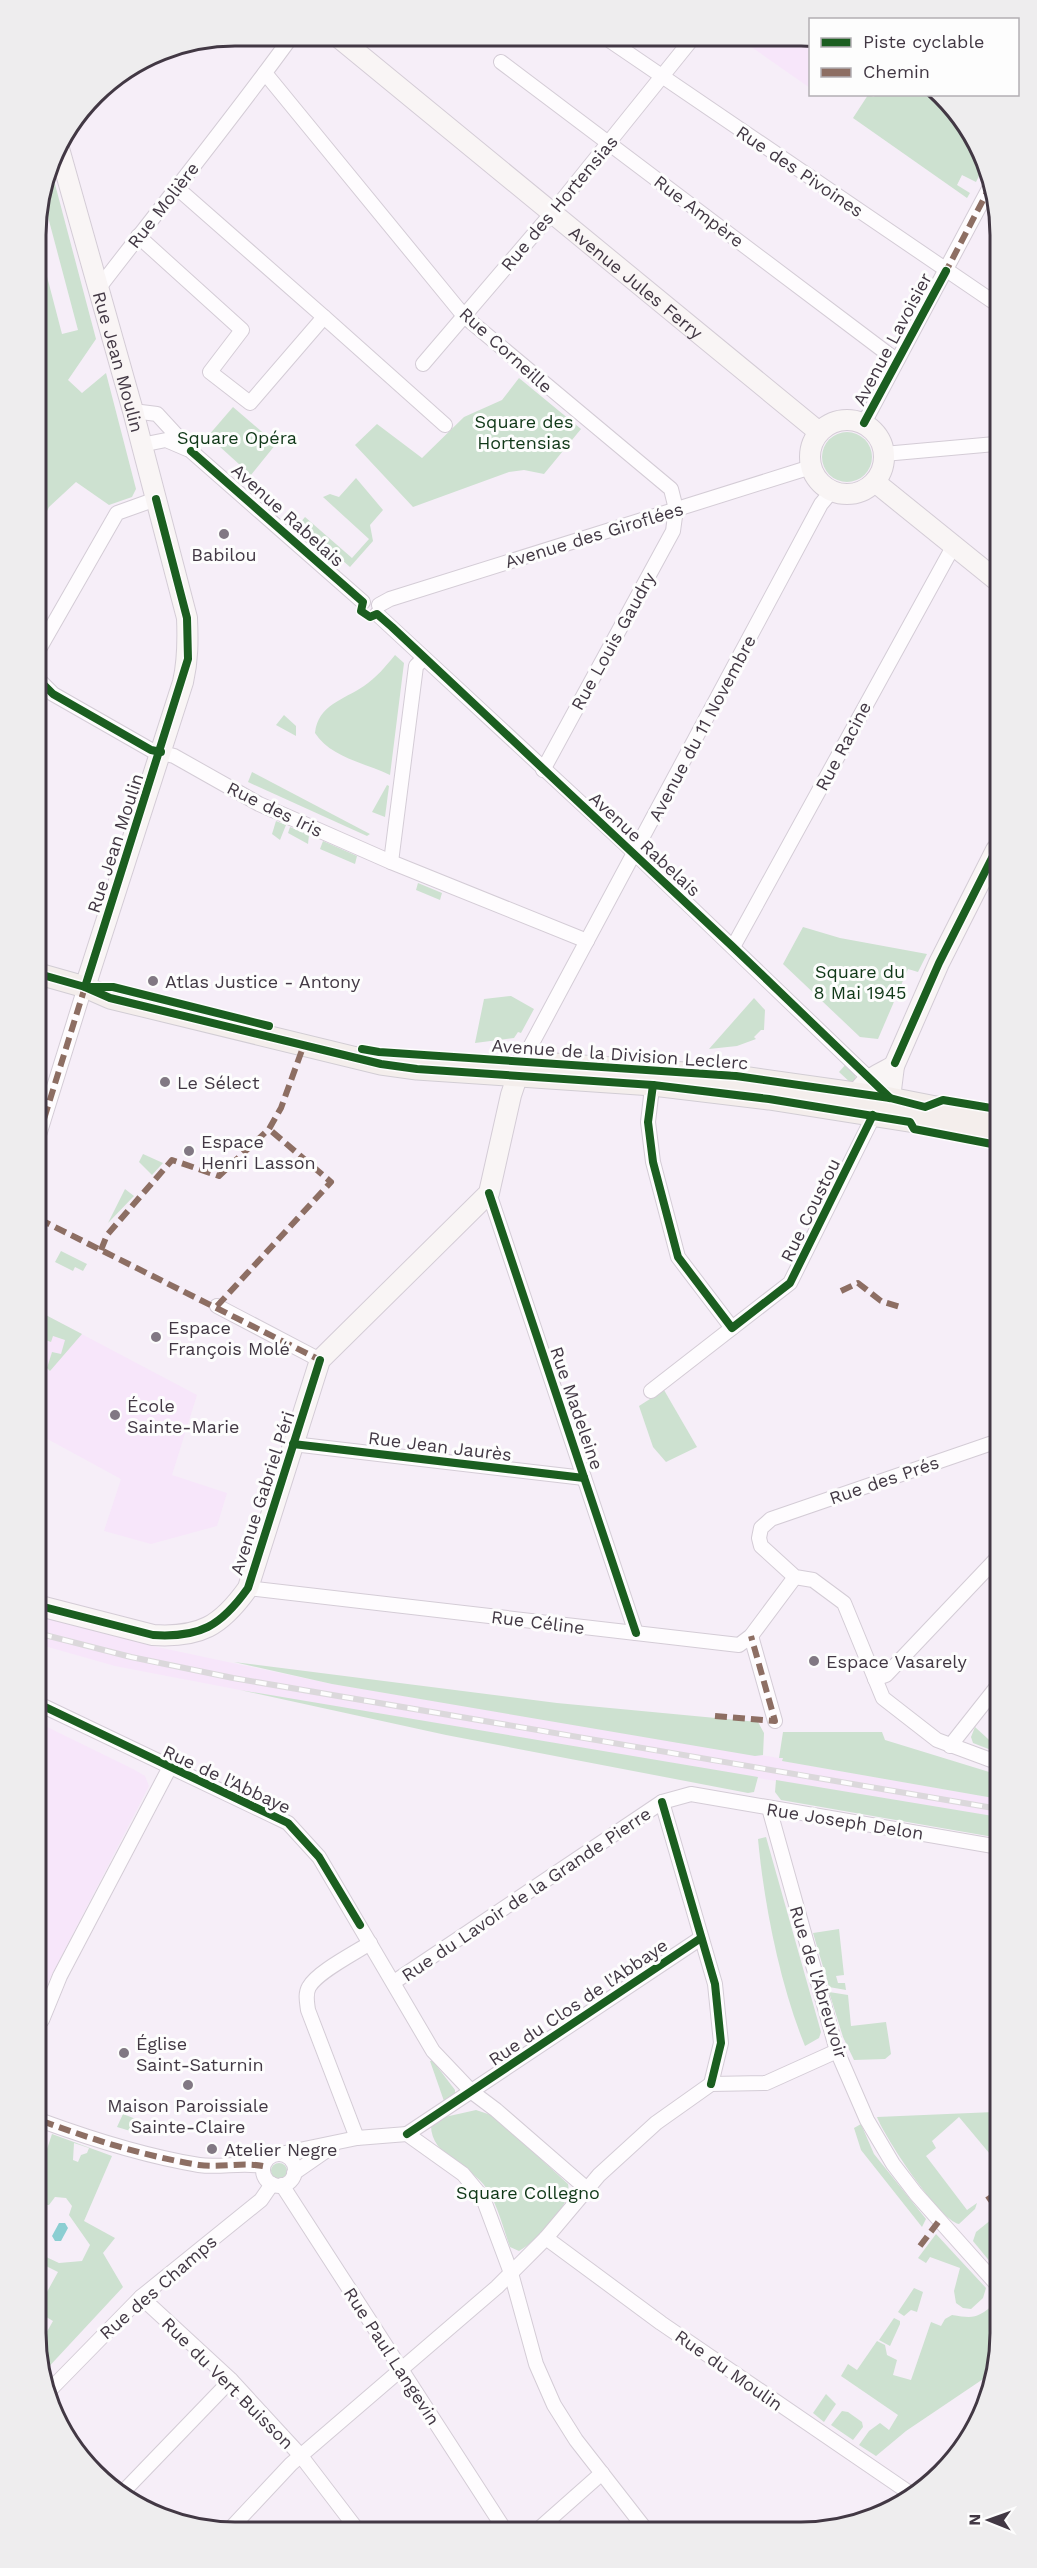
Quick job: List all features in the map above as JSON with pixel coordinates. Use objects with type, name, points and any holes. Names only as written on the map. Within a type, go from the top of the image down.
[{"type":"main road","name":"Avenue Jules Ferry","points":[[349,46],[819,432]]},
{"type":"main road","name":"Rue Jean Moulin","points":[[62,160],[133,411],[187,618],[188,635],[188,659],[183,682],[85,987]]},
{"type":"main road","points":[[841,420],[864,423],[875,432],[884,454],[880,473],[875,482],[855,493],[832,491],[823,485],[811,467],[810,455],[819,432],[829,424],[841,420]]},
{"type":"main road","points":[[875,482],[990,575]]},
{"type":"main road","points":[[890,1098],[894,1066],[939,963],[990,862]]},
{"type":"main road","name":"Avenue de la Division Leclerc","points":[[47,976],[85,987],[110,998],[381,1064],[519,1069],[653,1078],[865,1100],[990,1133]]},
{"type":"main road","points":[[865,1100],[894,1066]]},
{"type":"main road","points":[[489,1193],[519,1069]]},
{"type":"main road","name":"Avenue de la Division Leclerc","points":[[865,1100],[890,1098],[990,1118]]},
{"type":"main road","name":"Avenue Gabriel Péri","points":[[47,1608],[153,1635],[172,1637],[203,1630],[232,1611],[248,1588],[320,1360],[489,1193]]},
{"type":"street","name":"Rue Molière","points":[[98,289],[176,187],[230,122],[285,46]]},
{"type":"street","name":"Rue des Pivoines","points":[[618,46],[990,300]]},
{"type":"street","name":"Rue des Hortensias","points":[[423,364],[552,213],[686,46]]},
{"type":"street","name":"Rue Ampère","points":[[501,62],[896,360]]},
{"type":"street","name":"Rue Corneille","points":[[266,73],[464,316],[671,489],[676,509]]},
{"type":"street","points":[[176,187],[445,425]]},
{"type":"street","name":"Avenue Lavoisier","points":[[864,423],[896,360],[986,198]]},
{"type":"street","points":[[138,236],[242,330],[210,372],[250,403],[324,317]]},
{"type":"street","name":"Avenue Rabelais","points":[[133,411],[157,414],[192,451],[363,602],[372,599],[378,610],[423,659],[733,947],[865,1100]]},
{"type":"street","name":"Avenue Rabelais","points":[[141,445],[166,440],[192,451]]},
{"type":"street","points":[[884,454],[990,444]]},
{"type":"street","name":"Avenue des Giroflées","points":[[378,610],[390,598],[811,467]]},
{"type":"street","name":"Avenue du 11 Novembre","points":[[519,1069],[821,504],[832,491]]},
{"type":"street","points":[[47,635],[117,513],[156,499]]},
{"type":"street","name":"Rue Louis Gaudry","points":[[543,770],[673,531],[676,509]]},
{"type":"street","name":"Rue Racine","points":[[733,947],[954,545]]},
{"type":"street","points":[[391,862],[416,666],[423,659]]},
{"type":"street","name":"Rue des Iris","points":[[47,688],[53,694],[151,750],[174,756],[260,804],[391,862],[587,941]]},
{"type":"street","points":[[47,1109],[85,987]]},
{"type":"street","points":[[653,1078],[648,1122],[653,1162],[678,1257],[732,1328]]},
{"type":"street","name":"Rue Coustou","points":[[651,1391],[790,1283],[865,1100]]},
{"type":"street","name":"Rue Madeleine","points":[[489,1193],[636,1633]]},
{"type":"street","points":[[217,1306],[320,1360]]},
{"type":"street","name":"Rue Jean Jaurès","points":[[293,1444],[584,1478]]},
{"type":"street","name":"Rue des Prés","points":[[795,1577],[761,1545],[761,1528],[771,1519],[990,1444]]},
{"type":"street","points":[[875,1678],[886,1675],[990,1566]]},
{"type":"street","points":[[775,1721],[751,1636],[795,1577],[813,1580],[844,1603],[883,1698],[937,1740],[990,1760]]},
{"type":"street","name":"Rue Céline","points":[[248,1588],[739,1645],[751,1636]]},
{"type":"street","points":[[950,1746],[990,1695]]},
{"type":"street","name":"Rue de l'Abbaye","points":[[47,1708],[288,1823],[319,1857],[430,2045],[472,2092],[587,2189]]},
{"type":"street","points":[[47,2008],[60,1976],[170,1767]]},
{"type":"street","name":"Rue du Lavoir de la Grande Pierre","points":[[394,1982],[662,1802],[691,1794]]},
{"type":"street","name":"Rue Joseph Delon","points":[[691,1794],[990,1845]]},
{"type":"street","points":[[662,1802],[715,1984],[721,2043],[711,2084]]},
{"type":"street","name":"Rue de l'Abreuvoir","points":[[769,1808],[837,2051],[867,2120],[893,2164],[939,2221],[990,2277]]},
{"type":"street","name":"Rue du Clos de l'Abbaye","points":[[407,2134],[701,1938]]},
{"type":"street","points":[[357,2138],[309,2010],[306,1995],[309,1986],[318,1978],[370,1943]]},
{"type":"street","points":[[237,2522],[301,2456],[511,2273],[546,2238],[587,2189],[656,2123],[711,2084],[766,2083],[837,2051]]},
{"type":"street","points":[[47,2123],[108,2145],[162,2158],[207,2166],[244,2163],[263,2166]]},
{"type":"street","points":[[337,2144],[294,2173],[290,2181],[277,2185],[264,2177],[263,2166],[268,2159],[280,2154],[337,2144],[357,2138],[407,2134],[451,2164],[483,2198],[511,2273],[536,2364],[554,2405],[576,2440],[640,2522]]},
{"type":"street","points":[[280,2154],[291,2161],[294,2173]]},
{"type":"street","name":"Rue des Champs","points":[[54,2386],[141,2297],[277,2185]]},
{"type":"street","name":"Rue Paul Langevin","points":[[277,2185],[402,2370],[500,2522]]},
{"type":"street","name":"Rue du Moulin","points":[[546,2238],[661,2323],[907,2490]]},
{"type":"street","name":"Rue du Vert Buisson","points":[[141,2297],[231,2380],[301,2456],[351,2522]]},
{"type":"street","points":[[127,2488],[231,2380]]},
{"type":"street","points":[[547,2522],[602,2473]]},
{"type":"shaded area","points":[[750,46],[809,47],[809,87]]},
{"type":"shaded area","name":"École Sainte-Marie","points":[[47,1316],[197,1395],[172,1475],[227,1493],[217,1526],[151,1544],[104,1531],[121,1479],[47,1439]]},
{"type":"shaded area","points":[[47,1619],[148,1645],[332,1684],[783,1758],[783,1761],[990,1797],[990,1816],[597,1752],[115,1666],[47,1647]]},
{"type":"shaded area","points":[[47,1727],[133,1769],[145,1776],[149,1786],[47,1984]]},
{"type":"green space","points":[[867,96],[928,96],[935,102],[965,141],[980,174],[976,182],[962,175],[957,185],[970,193],[967,198],[853,118]]},
{"type":"green space","points":[[54,182],[96,339],[68,380],[82,393],[106,373],[136,489],[132,497],[109,505],[76,482],[47,511],[47,276],[62,334],[78,330],[48,215]]},
{"type":"green space","name":"Square des Hortensias","points":[[519,378],[581,429],[544,474],[524,470],[509,472],[413,507],[355,445],[377,424],[422,458],[464,417],[502,400]]},
{"type":"green space","name":"Square Opéra","points":[[233,407],[276,444],[251,475],[208,436]]},
{"type":"green space","points":[[842,432],[852,432],[865,439],[872,452],[872,462],[865,475],[852,482],[842,482],[833,478],[826,471],[822,462],[822,452],[826,443],[833,436]]},
{"type":"green space","points":[[356,478],[383,510],[370,525],[373,541],[350,567],[300,523],[305,517],[352,558],[369,539],[323,497],[330,494],[339,497]]},
{"type":"green space","points":[[395,655],[404,663],[390,775],[339,754],[315,733],[317,724],[326,710],[368,683]]},
{"type":"green space","points":[[284,715],[296,726],[296,736],[276,725]]},
{"type":"green space","points":[[252,772],[370,834],[367,836],[248,782]]},
{"type":"green space","points":[[387,785],[389,786],[385,817],[372,812]]},
{"type":"green space","points":[[276,821],[286,825],[280,840],[272,834]]},
{"type":"green space","points":[[290,827],[309,835],[308,844],[288,833]]},
{"type":"green space","points":[[323,841],[357,856],[355,864],[320,849]]},
{"type":"green space","points":[[418,883],[442,893],[440,900],[416,890]]},
{"type":"green space","name":"Square du 8 Mai 1945","points":[[803,927],[840,938],[927,954],[918,972],[908,969],[878,1039],[860,1037],[783,964]]},
{"type":"green space","points":[[511,996],[534,1009],[521,1033],[518,1032],[514,1038],[475,1043],[484,999]]},
{"type":"green space","points":[[754,998],[765,1010],[764,1030],[754,1037],[756,1039],[737,1046],[709,1049]]},
{"type":"green space","points":[[846,1064],[855,1073],[856,1079],[852,1084],[839,1072]]},
{"type":"green space","points":[[143,1154],[163,1163],[152,1175],[139,1162]]},
{"type":"green space","points":[[125,1189],[134,1196],[108,1223]]},
{"type":"green space","points":[[61,1251],[87,1264],[83,1271],[75,1267],[73,1271],[55,1262]]},
{"type":"green space","points":[[47,1316],[82,1334],[50,1371],[47,1368],[52,1352],[61,1354],[65,1340],[53,1336],[51,1342],[47,1341]]},
{"type":"green space","points":[[664,1390],[697,1447],[666,1462],[653,1447],[639,1406]]},
{"type":"green space","points":[[234,1662],[557,1703],[758,1722],[764,1733],[763,1755],[755,1756],[332,1684]]},
{"type":"green space","points":[[240,1690],[758,1777],[754,1792],[748,1793],[446,1735]]},
{"type":"green space","points":[[975,1727],[990,1741],[990,1750],[973,1743],[971,1737]]},
{"type":"green space","points":[[783,1732],[882,1732],[885,1740],[990,1772],[990,1797],[782,1761],[783,1758],[779,1758]]},
{"type":"green space","points":[[776,1780],[990,1816],[990,1836],[781,1800],[775,1792]]},
{"type":"green space","points":[[766,1837],[821,2032],[819,2038],[805,2046],[788,1997],[774,1944],[758,1839]]},
{"type":"green space","points":[[839,1929],[844,1975],[836,1976],[838,1983],[845,1983],[846,1990],[829,1987],[813,1933]]},
{"type":"green space","points":[[829,1992],[848,1995],[851,2026],[886,2022],[891,2054],[885,2059],[854,2060],[843,2037]]},
{"type":"green space","points":[[430,2061],[433,2061],[455,2090],[455,2094],[445,2104]]},
{"type":"green space","name":"Square Collegno","points":[[476,2110],[494,2116],[568,2184],[565,2202],[552,2222],[519,2251],[510,2247],[487,2189],[472,2173],[444,2153],[437,2145],[433,2135],[431,2124],[436,2119]]},
{"type":"green space","points":[[990,2112],[990,2154],[959,2117],[932,2141],[936,2148],[926,2156],[967,2210],[977,2203],[975,2209],[959,2224],[939,2209],[926,2194],[901,2159],[877,2117]]},
{"type":"green space","points":[[123,2114],[141,2121],[137,2133],[117,2127]]},
{"type":"green space","points":[[861,2124],[874,2154],[926,2219],[922,2227],[861,2150],[854,2128]]},
{"type":"green space","points":[[52,2134],[112,2156],[84,2221],[115,2238],[103,2253],[123,2287],[50,2366],[47,2332],[53,2321],[47,2317],[47,2292],[58,2272],[47,2266],[47,2257],[59,2263],[82,2261],[90,2245],[69,2215],[72,2206],[66,2198],[55,2197],[47,2205],[47,2149]],"holes":[[[74,2143],[89,2148],[87,2153],[81,2155],[78,2162],[73,2160]]]},
{"type":"green space","points":[[279,2163],[285,2165],[287,2171],[285,2177],[279,2179],[273,2177],[271,2171],[273,2165]]},
{"type":"green space","points":[[990,2221],[990,2262],[973,2241],[976,2232]]},
{"type":"green space","points":[[936,2234],[986,2288],[983,2298],[971,2309],[963,2308],[956,2303],[954,2291],[960,2268],[930,2257],[926,2263],[918,2258]]},
{"type":"green space","points":[[914,2288],[923,2292],[917,2312],[911,2310],[904,2316],[898,2312]]},
{"type":"green space","points":[[990,2308],[990,2345],[985,2378],[906,2431],[876,2456],[859,2445],[869,2431],[880,2423],[889,2430],[898,2415],[841,2376],[848,2364],[857,2370],[877,2341],[885,2345],[887,2355],[897,2360],[893,2375],[911,2380],[931,2322],[941,2326],[945,2319],[952,2315],[966,2317],[984,2312]]},
{"type":"green space","points":[[894,2318],[900,2321],[900,2324],[890,2346],[879,2340]]},
{"type":"green space","points":[[826,2394],[836,2404],[824,2422],[813,2413]]},
{"type":"green space","points":[[842,2411],[848,2412],[862,2422],[863,2427],[853,2440],[831,2425]]},
{"type":"water","points":[[59,2223],[65,2223],[68,2228],[61,2241],[55,2241],[52,2236]]},
{"type":"railway","points":[[47,1636],[131,1657],[233,1678],[990,1807]]},
{"type":"marked path","points":[[944,275],[986,195]]},
{"type":"marked path","points":[[47,1109],[85,987]]},
{"type":"marked path","points":[[101,1250],[107,1235],[172,1160],[219,1176],[269,1129],[281,1108],[302,1050]]},
{"type":"marked path","points":[[217,1306],[331,1182],[269,1129]]},
{"type":"marked path","points":[[47,1223],[320,1360]]},
{"type":"marked path","points":[[841,1291],[858,1283],[881,1301],[900,1307]]},
{"type":"marked path","points":[[715,1716],[775,1721],[751,1636]]},
{"type":"marked path","points":[[47,2123],[119,2147],[159,2157],[207,2166],[263,2166]]},
{"type":"marked path","points":[[920,2246],[939,2221]]},
{"type":"cycle path","points":[[864,423],[946,271]]},
{"type":"cycle path","points":[[191,451],[363,602],[361,611],[370,617],[377,614],[392,627],[733,947],[890,1098]]},
{"type":"cycle path","points":[[85,987],[188,659],[187,618],[156,499]]},
{"type":"cycle path","points":[[47,688],[53,694],[151,750],[161,752]]},
{"type":"cycle path","points":[[895,1063],[939,963],[990,862]]},
{"type":"cycle path","points":[[47,976],[85,987],[110,998],[381,1064],[417,1069],[653,1085],[769,1099],[910,1122],[914,1129],[990,1144]]},
{"type":"cycle path","points":[[91,987],[113,987],[269,1026]]},
{"type":"cycle path","points":[[362,1049],[736,1076],[890,1098],[925,1107],[943,1100],[990,1108]]},
{"type":"cycle path","points":[[653,1085],[648,1122],[653,1162],[678,1257],[732,1328],[790,1283],[873,1115]]},
{"type":"cycle path","points":[[489,1193],[636,1633]]},
{"type":"cycle path","points":[[47,1608],[153,1635],[184,1634],[197,1631],[208,1627],[228,1612],[248,1588],[320,1360]]},
{"type":"cycle path","points":[[293,1444],[584,1478]]},
{"type":"cycle path","points":[[47,1708],[288,1823],[319,1857],[360,1925]]},
{"type":"cycle path","points":[[662,1802],[715,1984],[721,2043],[711,2084]]},
{"type":"cycle path","points":[[407,2134],[701,1938]]},
{"type":"place","name":"Babilou","points":[[224,534]]},
{"type":"place","name":"Atlas Justice - Antony","points":[[153,981]]},
{"type":"place","name":"Le Sélect","points":[[165,1082]]},
{"type":"place","name":"Espace Henri Lasson","points":[[189,1151]]},
{"type":"place","name":"Espace François Molé","points":[[156,1337]]},
{"type":"place","name":"École Sainte-Marie","points":[[115,1415]]},
{"type":"place","name":"Espace Vasarely","points":[[814,1661]]},
{"type":"place","name":"Église Saint-Saturnin","points":[[124,2053]]},
{"type":"place","name":"Maison Paroissiale Sainte-Claire","points":[[188,2085]]},
{"type":"place","name":"Atelier Negre","points":[[212,2149]]}]
